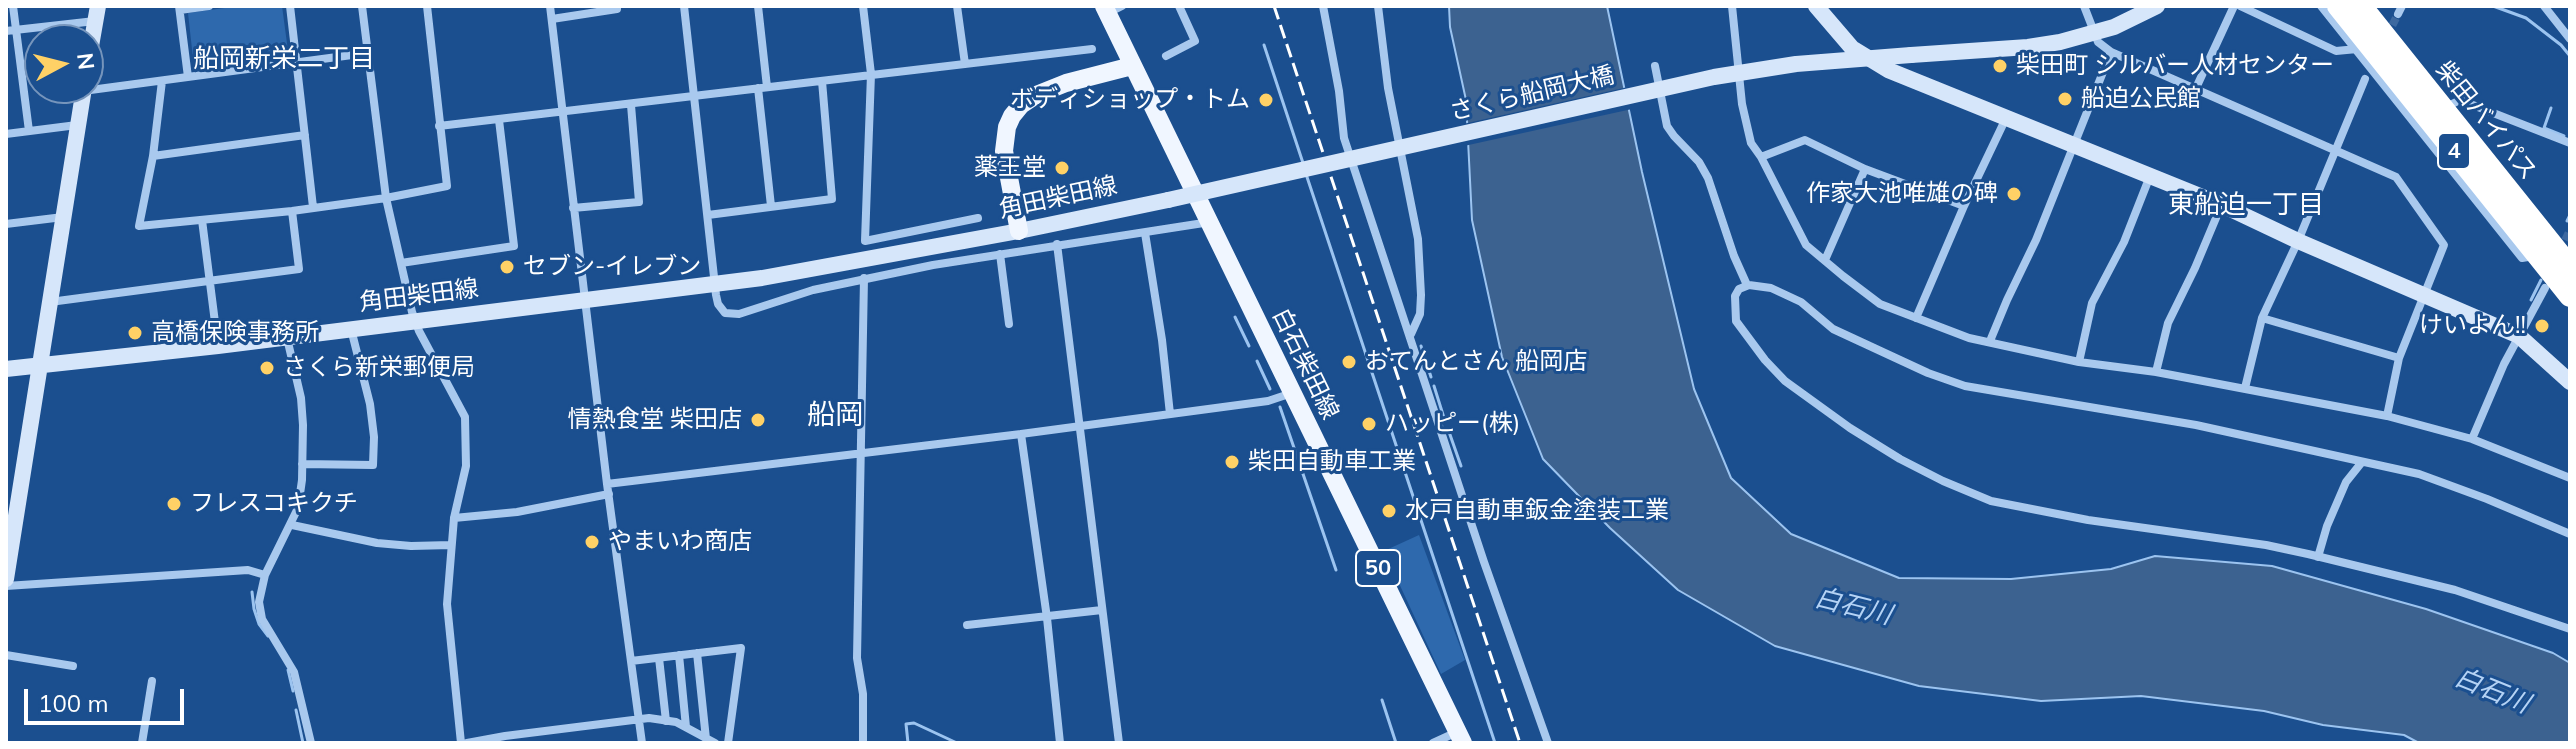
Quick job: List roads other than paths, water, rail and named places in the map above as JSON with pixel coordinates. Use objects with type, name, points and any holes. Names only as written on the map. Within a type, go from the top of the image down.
[{"type":"highway","name":"柴田バイパス","points":[[2338,6],[2361,46],[2570,296]]},
{"type":"highway","name":"柴田バイパス","points":[[2361,6],[2570,267]]},
{"type":"main road","points":[[1816,6],[1852,48],[1888,70],[2222,205],[2519,336],[2570,382]]},
{"type":"main road","points":[[2095,33],[2157,6]]},
{"type":"main road","name":"白石柴田線","points":[[1111,8],[1132,66],[1461,737]]},
{"type":"main road","name":"さくら船岡大橋","points":[[1168,200],[1714,77],[1796,64],[2028,47],[2095,33]]},
{"type":"main road","points":[[1019,231],[1004,151],[1007,127],[1012,116],[1036,95],[1066,83],[1132,66]]},
{"type":"main road","points":[[6,579],[81,104]]},
{"type":"main road","name":"角田柴田線","points":[[6,369],[218,346],[762,278],[1168,200]]},
{"type":"street","points":[[13,6],[29,131]]},
{"type":"street","points":[[188,77],[179,8],[209,6]]},
{"type":"street","points":[[290,6],[313,207]]},
{"type":"street","points":[[362,6],[386,198],[414,321],[465,417],[466,466],[454,518],[447,604],[461,743]]},
{"type":"street","points":[[162,81],[153,156],[139,226],[292,211],[447,186],[427,6]]},
{"type":"street","points":[[550,6],[642,743]]},
{"type":"street","points":[[552,19],[617,9],[617,6]]},
{"type":"street","points":[[684,6],[715,284],[718,304],[725,313],[731,315],[864,278],[1057,244],[1210,222]]},
{"type":"street","points":[[758,6],[771,206]]},
{"type":"street","points":[[863,6],[871,74],[865,241],[978,218]]},
{"type":"street","points":[[957,6],[965,64]]},
{"type":"street","points":[[1166,56],[1195,41],[1179,6]]},
{"type":"street","points":[[1323,6],[1339,91],[1344,138],[1484,562],[1548,743]]},
{"type":"street","points":[[1378,6],[1388,88],[1418,239],[1420,314],[1411,335]]},
{"type":"street","points":[[1732,6],[1742,104],[1751,143],[1806,245],[1880,304],[1969,338],[2079,362],[2156,372],[2387,416],[2472,439],[2570,478]]},
{"type":"street","points":[[2084,6],[2098,42],[2111,52],[2396,177],[2444,245],[2399,358],[2387,416]]},
{"type":"street","points":[[2196,88],[2237,6],[2336,51],[2361,46]]},
{"type":"street","points":[[2321,6],[2361,46]]},
{"type":"street","points":[[2544,6],[2570,39]]},
{"type":"street","points":[[6,31],[97,14]]},
{"type":"street","points":[[439,126],[1092,49]]},
{"type":"street","points":[[1990,341],[2036,240],[2111,52]]},
{"type":"street","points":[[104,87],[367,53]]},
{"type":"street","points":[[1655,66],[1667,126],[1699,162],[1708,178],[1723,228],[1747,285]]},
{"type":"street","points":[[2245,388],[2262,318],[2298,241],[2365,79]]},
{"type":"street","points":[[708,215],[832,199],[822,81]]},
{"type":"street","points":[[2442,109],[2460,100],[2570,143]]},
{"type":"street","points":[[573,208],[639,202],[631,105]]},
{"type":"street","points":[[1916,318],[2006,118]]},
{"type":"street","points":[[401,263],[514,246],[499,120]]},
{"type":"street","points":[[6,134],[77,125]]},
{"type":"street","points":[[153,156],[305,135]]},
{"type":"street","points":[[1761,157],[1805,140],[1865,169],[1964,206]]},
{"type":"street","points":[[1825,260],[1865,169]]},
{"type":"street","points":[[2079,362],[2092,303],[2124,242],[2150,176]]},
{"type":"street","points":[[2156,372],[2168,323],[2222,205]]},
{"type":"street","points":[[50,302],[299,269],[292,211]]},
{"type":"street","points":[[6,224],[63,217]]},
{"type":"street","points":[[202,220],[218,346]]},
{"type":"street","points":[[1145,233],[1170,414]]},
{"type":"street","points":[[1057,244],[1119,743]]},
{"type":"street","points":[[1000,254],[1009,324]]},
{"type":"street","points":[[863,743],[863,694],[857,658],[864,278]]},
{"type":"street","points":[[2570,534],[2419,474],[2196,425],[1965,386],[1928,373],[1833,329],[1787,294],[1759,285],[1747,285],[1739,289],[1735,296],[1736,321],[1785,381],[1850,428],[1900,459],[1991,501],[2088,520],[2266,545],[2455,590],[2570,629]]},
{"type":"street","points":[[2472,439],[2504,364],[2545,288]]},
{"type":"street","points":[[2262,318],[2399,358]]},
{"type":"street","points":[[302,464],[373,465],[370,404],[351,329]]},
{"type":"street","points":[[287,337],[301,398],[302,464],[298,508],[265,575],[259,602],[262,619],[294,672],[311,743]]},
{"type":"street","points":[[454,518],[517,512],[608,489],[859,453],[1268,401],[1293,393]]},
{"type":"street","points":[[1021,434],[1047,618],[1060,743]]},
{"type":"street","points":[[2318,557],[2327,526],[2346,482],[2362,462]]},
{"type":"street","points":[[292,525],[377,543],[451,545]]},
{"type":"street","points":[[6,586],[248,570],[265,575]]},
{"type":"street","points":[[967,625],[1102,610]]},
{"type":"street","points":[[631,661],[741,648],[728,743]]},
{"type":"street","points":[[697,653],[711,741]]},
{"type":"street","points":[[6,655],[73,666]]},
{"type":"street","points":[[679,655],[686,727]]},
{"type":"street","points":[[659,658],[666,721]]},
{"type":"street","points":[[142,743],[152,681]]},
{"type":"street","points":[[467,743],[649,718],[686,727],[711,741]]},
{"type":"street","points":[[1433,743],[1461,737]]},
{"type":"water","name":"白石川","points":[[1449,6],[1607,6],[1642,172],[1694,389],[1731,478],[1791,534],[1899,578],[2011,579],[2111,569],[2155,556],[2272,566],[2426,609],[2553,653],[2570,663],[2570,743],[2419,743],[2404,735],[2323,725],[2264,711],[2141,696],[2041,701],[1919,686],[1775,646],[1678,590],[1610,528],[1543,459],[1502,357],[1472,220],[1466,100],[1450,27]]},
{"type":"waterway","points":[[2493,6],[2526,18],[2561,45],[2570,56]]},
{"type":"waterway","points":[[1264,45],[1303,163]]},
{"type":"waterway","points":[[2551,108],[2544,128],[2564,136]]},
{"type":"waterway","points":[[1306,174],[1495,743]]},
{"type":"waterway","points":[[2567,221],[2570,215]]},
{"type":"waterway","points":[[2531,300],[2541,280]]},
{"type":"waterway","points":[[1235,317],[1249,346]]},
{"type":"waterway","points":[[1421,346],[1431,377]]},
{"type":"waterway","points":[[1257,361],[1270,389]]},
{"type":"waterway","points":[[1434,386],[1444,418]]},
{"type":"waterway","points":[[1280,407],[1336,570]]},
{"type":"waterway","points":[[1448,429],[1461,466]]},
{"type":"waterway","points":[[252,592],[259,624],[268,636]]},
{"type":"waterway","points":[[288,670],[293,691]]},
{"type":"waterway","points":[[1382,700],[1396,743]]},
{"type":"waterway","points":[[296,710],[303,743]]},
{"type":"waterway","points":[[908,743],[906,724],[914,723],[957,743]]},
{"type":"tunnel","points":[[2387,36],[2398,14]]},
{"type":"tunnel","points":[[2560,251],[2570,230]]},
{"type":"railway","points":[[1274,6],[1520,743]]},
{"type":"place","name":"柴田町 シルバー人材センター","points":[[2000,66]]},
{"type":"place","name":"船迫公民館","points":[[2065,99]]},
{"type":"place","name":"ボディショップ・トム","points":[[1266,100]]},
{"type":"place","name":"薬王堂","points":[[1062,168]]},
{"type":"place","name":"作家大池唯雄の碑","points":[[2014,194]]},
{"type":"place","name":"セブン-イレブン","points":[[507,267]]},
{"type":"place","name":"けいよん!!","points":[[2542,326]]},
{"type":"place","name":"高橋保険事務所","points":[[135,333]]},
{"type":"place","name":"おてんとさん 船岡店","points":[[1349,362]]},
{"type":"place","name":"さくら新栄郵便局","points":[[267,368]]},
{"type":"place","name":"情熱食堂 柴田店","points":[[758,420]]},
{"type":"place","name":"ハッピー(株)","points":[[1369,424]]},
{"type":"place","name":"柴田自動車工業","points":[[1232,462]]},
{"type":"place","name":"フレスコキクチ","points":[[174,504]]},
{"type":"place","name":"水戸自動車鈑金塗装工業","points":[[1389,511]]},
{"type":"place","name":"やまいわ商店","points":[[592,542]]},
{"type":"district","name":"船岡新栄二丁目","points":[[284,59]]},
{"type":"district","name":"東船迫一丁目","points":[[2246,205]]},
{"type":"district","name":"船岡","points":[[835,416]]}]
